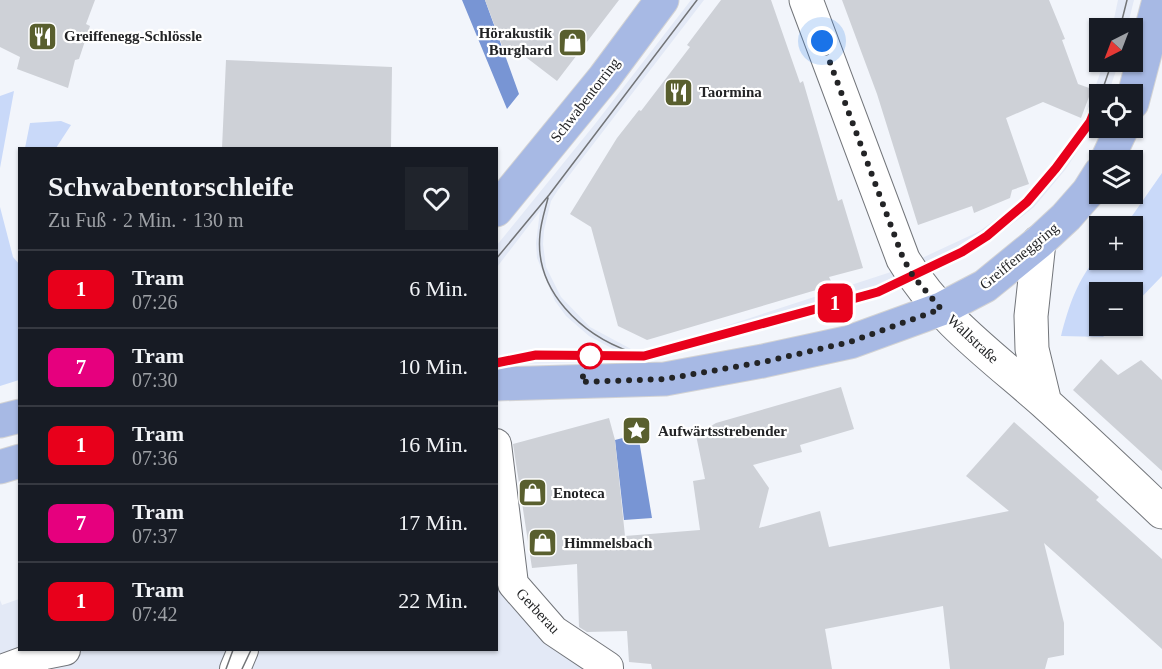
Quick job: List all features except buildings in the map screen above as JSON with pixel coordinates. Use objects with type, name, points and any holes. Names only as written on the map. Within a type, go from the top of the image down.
[{"type":"main road","name":"Schwabentorring","points":[[501,204],[604,78],[663,0]]},
{"type":"main road","points":[[1137,84],[1159,0]]},
{"type":"main road","name":"Greiffeneggring","points":[[498,384],[665,379],[763,362],[850,342],[941,309],[985,285],[1039,242],[1089,190]]},
{"type":"main road","points":[[0,421],[18,416]]},
{"type":"main road","points":[[0,466],[18,462]]},
{"type":"street","name":"Wallstraße","points":[[806,0],[903,258],[913,276],[941,309],[1162,512]]},
{"type":"street","points":[[1039,242],[1031,316],[1032,338],[1045,403]]},
{"type":"street","name":"Gerberau","points":[[498,461],[513,584],[554,631],[608,669]]},
{"type":"street","points":[[4,669],[60,651]]},
{"type":"street","points":[[235,669],[243,651]]},
{"type":"shaded area","points":[[691,0],[704,0],[558,190],[551,201],[544,230],[546,267],[561,297],[590,327],[631,349],[649,351],[894,271],[980,231],[1024,198],[1054,163],[1084,119],[1089,105],[1089,134],[1065,170],[1034,207],[992,240],[908,287],[649,361],[505,364],[498,360],[498,358],[526,352],[615,350],[589,336],[566,316],[555,301],[537,258],[536,243],[540,211],[498,266],[498,244]]},
{"type":"shaded area","points":[[1118,0],[1134,0],[1130,18],[1114,18]]},
{"type":"shaded area","points":[[1100,72],[1116,72],[1111,84],[1096,84]]},
{"type":"shaded area","points":[[14,91],[0,168],[0,96]]},
{"type":"shaded area","points":[[61,121],[71,125],[57,147],[25,147],[30,123]]},
{"type":"shaded area","points":[[1162,173],[1162,276],[1143,296],[1143,282],[1089,282],[1089,336],[1104,336],[1103,337],[1061,336],[1075,292],[1089,268],[1089,270],[1143,270],[1143,216],[1132,216],[1140,204],[1143,204],[1143,200]]},
{"type":"shaded area","points":[[0,207],[13,257],[18,263],[18,380],[0,386]]},
{"type":"shaded area","points":[[498,583],[513,584],[608,669],[0,669],[0,600],[2,605],[18,599],[18,651],[498,651]]},
{"type":"water","points":[[462,0],[485,0],[519,94],[507,109]]},
{"type":"water","points":[[638,434],[652,518],[624,520],[615,440]]},
{"type":"tram line","points":[[498,257],[549,195],[697,0]]},
{"type":"tram line","points":[[1122,18],[1127,0]]},
{"type":"tram line","points":[[1104,84],[1109,72]]},
{"type":"tram line","points":[[498,363],[536,355],[644,356],[878,292],[962,252],[987,236],[1027,202],[1089,123]]},
{"type":"tram line","name":"1","points":[[498,363],[536,355],[644,356],[878,292],[962,252],[987,236],[1027,202],[1089,123]]},
{"type":"tram line","points":[[548,198],[541,230],[540,255],[553,292],[579,322],[595,334],[631,352]]},
{"type":"tram line","points":[[226,669],[233,651]]},
{"type":"tram line","points":[[242,669],[251,651]]},
{"type":"place","name":"Greiffenegg-Schlössle","points":[[43,36]]},
{"type":"place","name":"Hörakustik Burghard","points":[[573,42]]},
{"type":"place","name":"Taormina","points":[[678,92]]},
{"type":"place","name":"Aufwärtsstrebender","points":[[637,431]]},
{"type":"place","name":"Enoteca","points":[[532,493]]},
{"type":"place","name":"Himmelsbach","points":[[543,543]]},
{"type":"route","points":[[590,356],[581,382],[665,379],[763,362],[850,342],[941,309],[913,276],[903,258],[822,41]]}]
